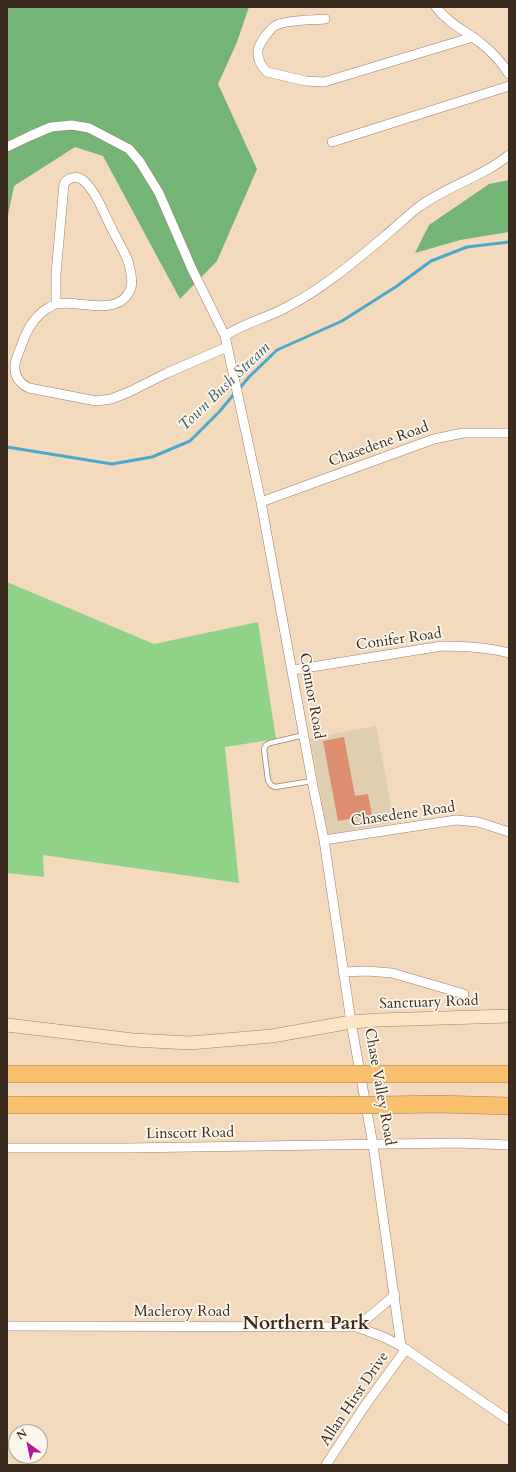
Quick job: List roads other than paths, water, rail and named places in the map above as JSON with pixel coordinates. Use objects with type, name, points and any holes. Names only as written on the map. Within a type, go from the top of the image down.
[{"type":"highway","points":[[407,1073],[509,1063]]},
{"type":"highway","points":[[7,1074],[509,1074]]},
{"type":"highway","points":[[7,1105],[437,1104],[509,1106]]},
{"type":"street","points":[[436,7],[448,20],[484,45],[509,74]]},
{"type":"street","points":[[325,19],[278,24],[270,29],[258,50],[260,63],[264,69],[267,72],[306,82],[324,82],[473,37]]},
{"type":"street","points":[[332,142],[509,86]]},
{"type":"street","name":"Connor Road","points":[[7,147],[51,127],[72,126],[89,128],[129,149],[140,162],[158,194],[192,269],[225,336],[261,502],[324,840],[350,1022]]},
{"type":"street","points":[[225,336],[240,326],[285,308],[316,289],[351,264],[420,206],[439,194],[493,167],[509,155]]},
{"type":"street","points":[[56,304],[56,274],[64,184],[66,180],[78,178],[83,180],[95,197],[128,262],[132,286],[127,296],[116,304],[103,306],[56,304],[35,318],[24,336],[15,363],[16,374],[22,385],[29,388],[96,401],[111,399],[129,392],[166,372],[228,347]]},
{"type":"street","name":"Chasedene Road","points":[[261,502],[434,439],[463,433],[509,433]]},
{"type":"street","name":"Conifer Road","points":[[292,670],[442,646],[467,646],[509,653]]},
{"type":"street","name":"Chasedene Road","points":[[324,840],[456,820],[478,822],[509,832]]},
{"type":"street","points":[[343,972],[367,971],[392,973],[464,994]]},
{"type":"street","name":"Sanctuary Road","points":[[350,1022],[509,1016]]},
{"type":"street","name":"Chase Valley Road","points":[[7,1025],[133,1040],[190,1043],[272,1036],[350,1022],[374,1145],[395,1295],[404,1347]]},
{"type":"street","name":"Linscott Road","points":[[7,1148],[127,1148],[456,1143],[509,1145]]},
{"type":"street","points":[[357,1327],[395,1295]]},
{"type":"street","name":"Macleroy Road","points":[[7,1326],[357,1327],[386,1338],[404,1347]]},
{"type":"street","points":[[404,1347],[509,1420]]},
{"type":"street","name":"Allan Hirst Drive","points":[[326,1465],[404,1347]]},
{"type":"lane","points":[[304,735],[270,743],[266,746],[264,749],[268,780],[271,785],[276,787],[312,781]]},
{"type":"waterway","name":"Town Bush Stream","points":[[239,389],[249,377],[277,350],[342,321],[397,286],[431,261],[467,247],[509,242]]},
{"type":"waterway","name":"Town Bush Stream","points":[[7,447],[112,464],[152,457],[190,441],[219,412],[235,393]]},
{"type":"district","name":"Northern Park","points":[[306,1325]]}]
